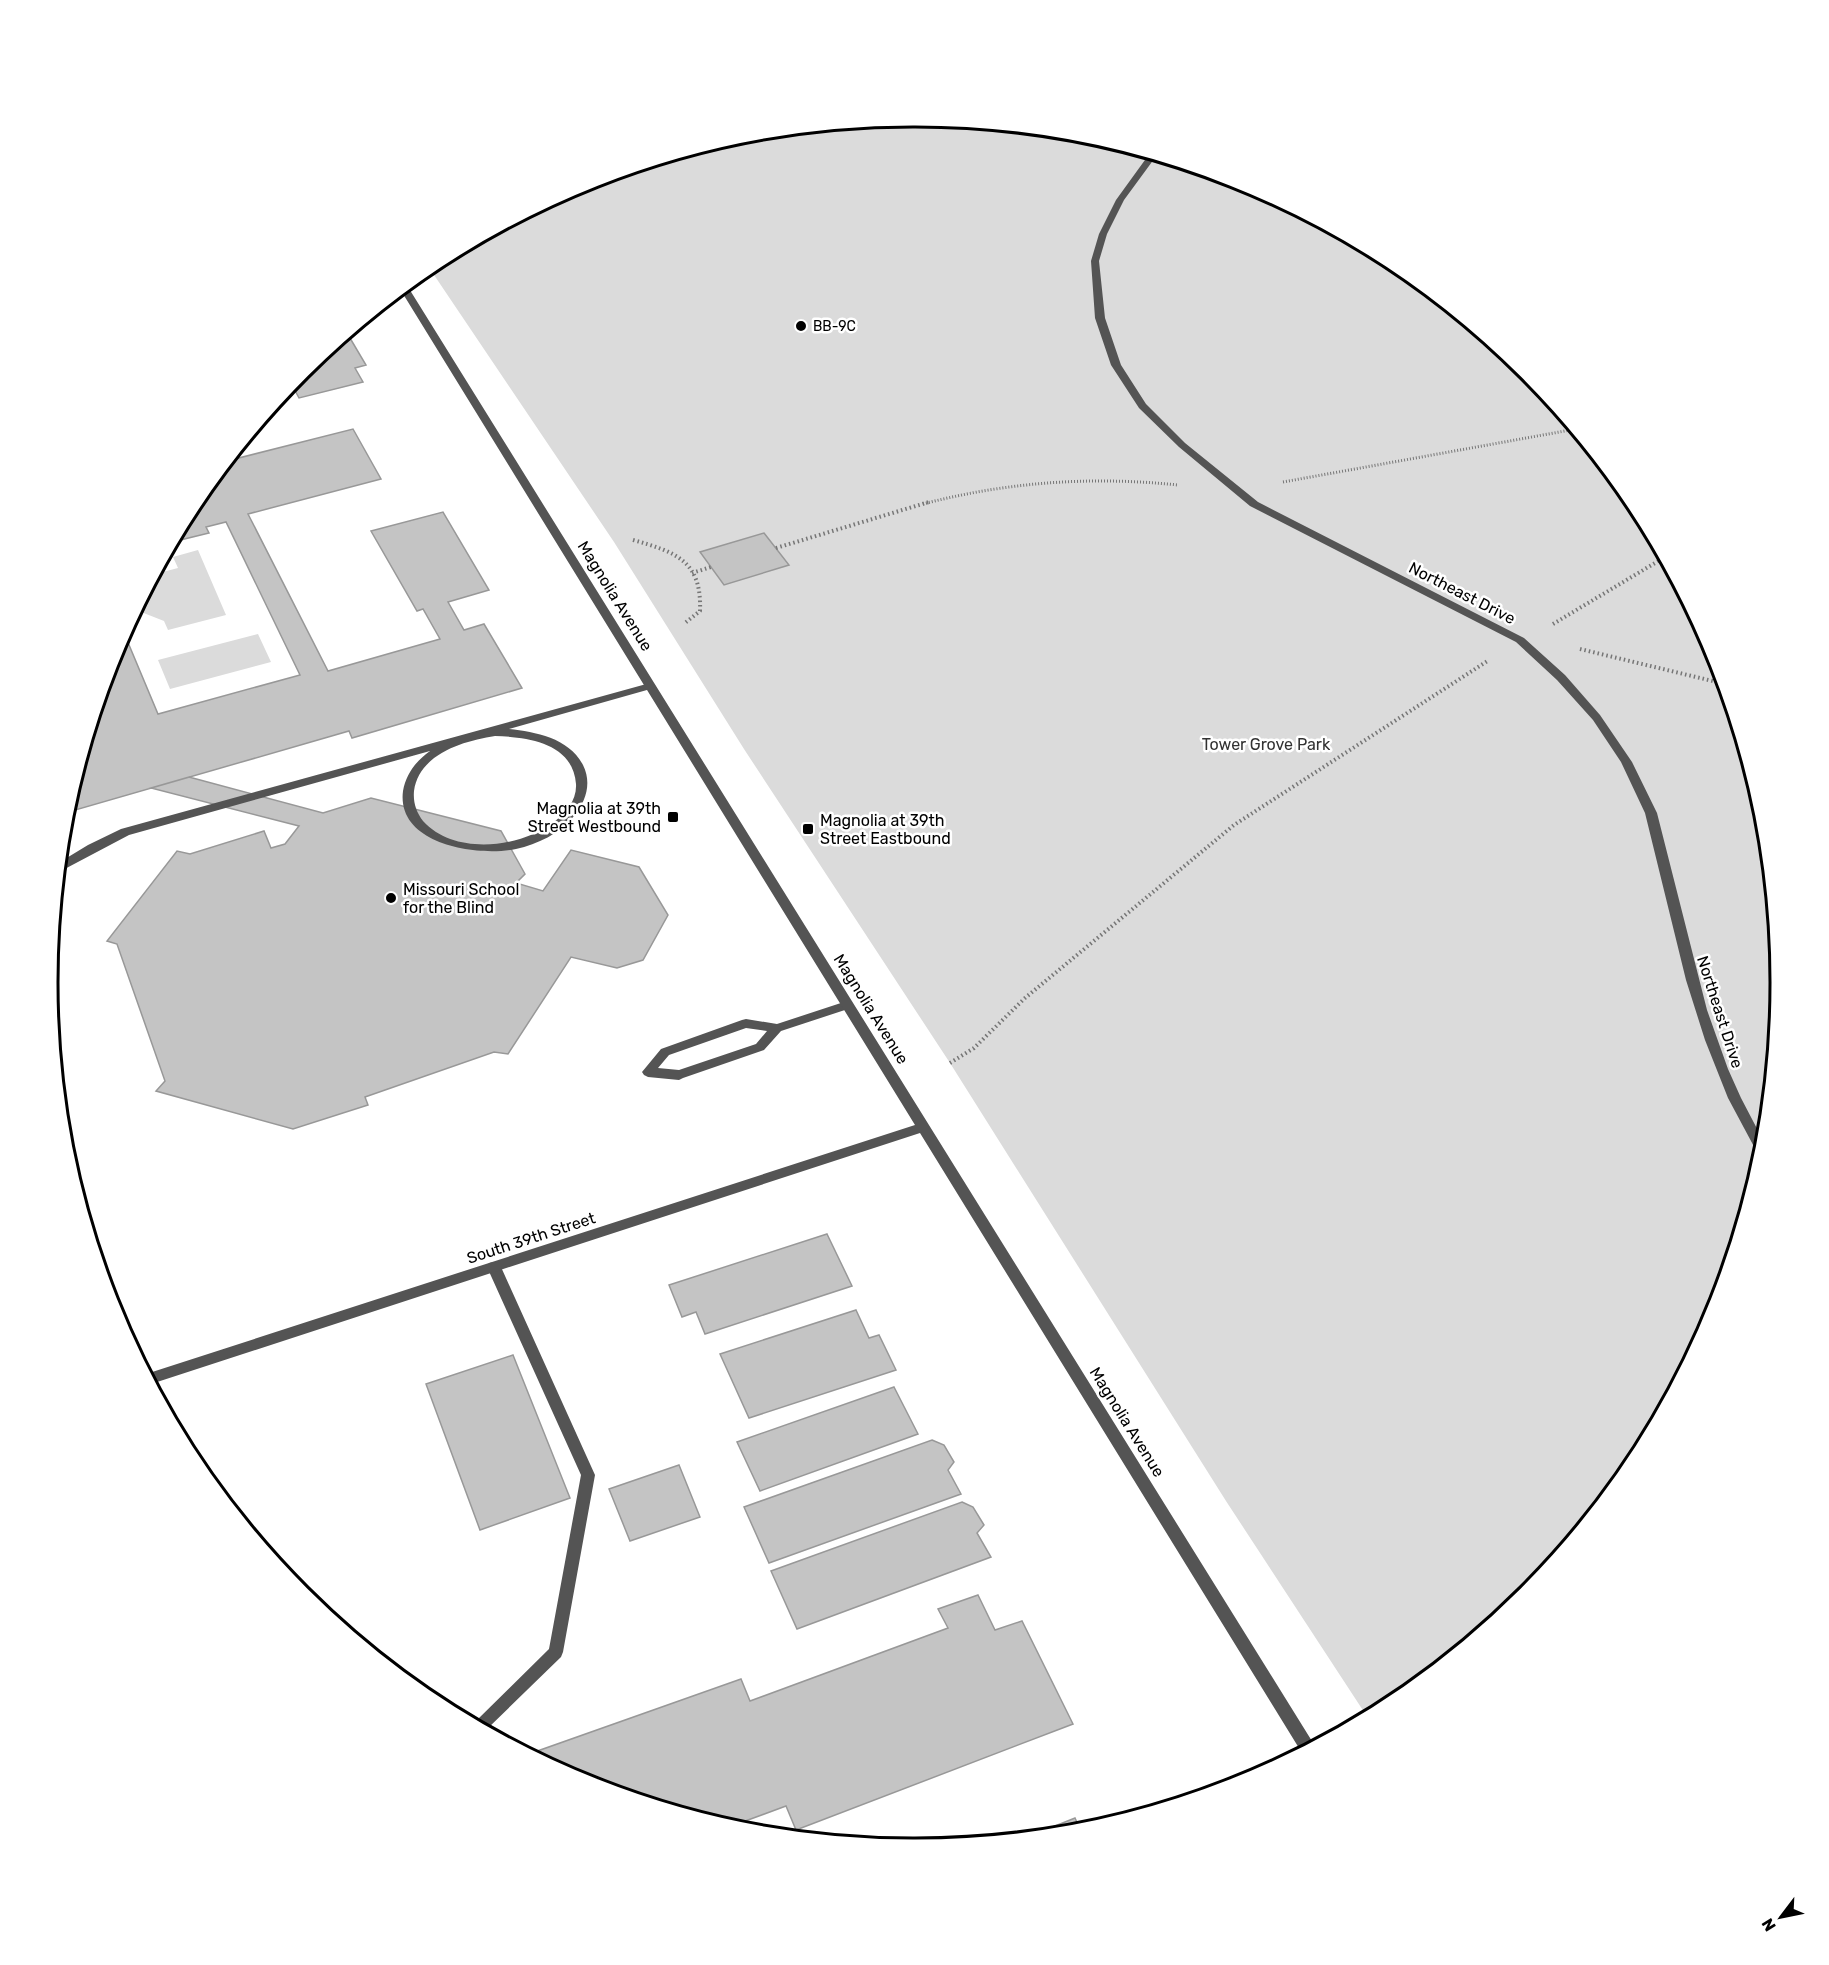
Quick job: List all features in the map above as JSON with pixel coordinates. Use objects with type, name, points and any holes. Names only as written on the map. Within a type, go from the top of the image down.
[{"type":"street","name":"Northeast Drive","points":[[1149,160],[1120,200],[1103,234],[1095,261],[1100,318],[1116,365],[1142,406],[1182,445],[1254,504],[1520,640],[1558,671],[1591,707],[1623,758],[1651,814],[1688,966],[1719,1064],[1743,1119],[1756,1139]]},
{"type":"street","name":"Magnolia Avenue","points":[[407,293],[1305,1744]]},
{"type":"street","points":[[67,863],[125,832],[650,686]]},
{"type":"street","points":[[495,732],[525,734],[539,737],[560,747],[572,759],[581,777],[582,792],[576,807],[560,824],[544,835],[506,847],[471,848],[453,844],[428,832],[412,814],[408,799],[413,776],[433,754],[456,741],[474,735],[495,732]]},
{"type":"street","points":[[777,1028],[760,1047],[679,1075],[648,1072],[665,1052],[746,1023],[777,1028],[847,1005]]},
{"type":"street","name":"South 39th Street","points":[[155,1377],[923,1127]]},
{"type":"street","points":[[484,1723],[556,1652],[588,1475],[494,1267]]},
{"type":"path","points":[[633,540],[671,551],[687,564],[700,588],[700,611],[685,623]]},
{"type":"path","points":[[950,1063],[974,1048],[1025,998],[1234,825],[1520,640],[1570,616],[1659,560]]},
{"type":"path","points":[[692,573],[711,567]]},
{"type":"path","points":[[1520,640],[1598,651],[1715,681]]},
{"type":"green space","name":"Tower Grove Park","points":[[914,126],[970,128],[1081,143],[1190,172],[1293,215],[1342,241],[1436,303],[1520,377],[1594,461],[1656,554],[1682,604],[1725,707],[1741,761],[1754,816],[1769,927],[1769,1038],[1763,1094],[1754,1149],[1725,1258],[1682,1361],[1656,1411],[1594,1504],[1558,1547],[1520,1588],[1436,1662],[1363,1711],[1226,1501],[950,1063],[744,749],[614,542],[434,275],[487,241],[536,215],[639,172],[748,143],[859,128]]},
{"type":"green space","points":[[198,550],[226,615],[168,630],[164,621],[143,613],[164,572],[178,568],[173,557]]},
{"type":"green space","points":[[258,634],[271,662],[170,689],[158,660]]},
{"type":"building","points":[[350,339],[366,365],[355,368],[363,382],[299,398],[296,392]]},
{"type":"building","points":[[353,429],[381,479],[248,514],[328,671],[440,639],[423,609],[417,611],[371,531],[443,512],[489,590],[448,602],[464,630],[484,624],[522,688],[352,738],[349,731],[76,810],[104,707],[129,644],[158,714],[300,675],[226,522],[206,527],[209,533],[182,540],[237,458]]},
{"type":"building","points":[[764,533],[789,565],[724,585],[700,552]]},
{"type":"building","points":[[189,777],[323,813],[371,798],[501,831],[525,874],[516,883],[543,891],[571,850],[639,867],[668,915],[643,960],[617,968],[571,957],[508,1054],[494,1052],[365,1097],[368,1105],[293,1129],[156,1091],[165,1081],[117,944],[107,941],[177,851],[190,854],[264,831],[271,848],[285,844],[299,826],[151,788]]},
{"type":"building","points":[[827,1234],[852,1286],[705,1334],[696,1312],[682,1317],[669,1285]]},
{"type":"building","points":[[856,1310],[869,1338],[879,1335],[896,1370],[749,1418],[720,1354]]},
{"type":"building","points":[[513,1355],[570,1498],[480,1530],[426,1384]]},
{"type":"building","points":[[894,1387],[918,1434],[760,1491],[737,1442]]},
{"type":"building","points":[[932,1440],[944,1445],[954,1462],[948,1470],[961,1494],[769,1563],[744,1507]]},
{"type":"building","points":[[679,1465],[700,1517],[630,1541],[609,1489]]},
{"type":"building","points":[[962,1502],[973,1507],[984,1525],[977,1533],[991,1557],[797,1629],[771,1571]]},
{"type":"building","points":[[978,1595],[995,1630],[1022,1621],[1073,1724],[796,1830],[786,1806],[745,1821],[639,1793],[538,1751],[741,1679],[750,1701],[948,1628],[938,1609]]},
{"type":"building","points":[[1075,1818],[1077,1823],[1054,1826]]},
{"type":"place","name":"BB-9C","points":[[801,326]]},
{"type":"place","name":"Magnolia at 39th Street Westbound","points":[[673,817]]},
{"type":"place","name":"Magnolia at 39th Street Eastbound","points":[[808,829]]},
{"type":"place","name":"Missouri School for the Blind","points":[[391,898]]}]
